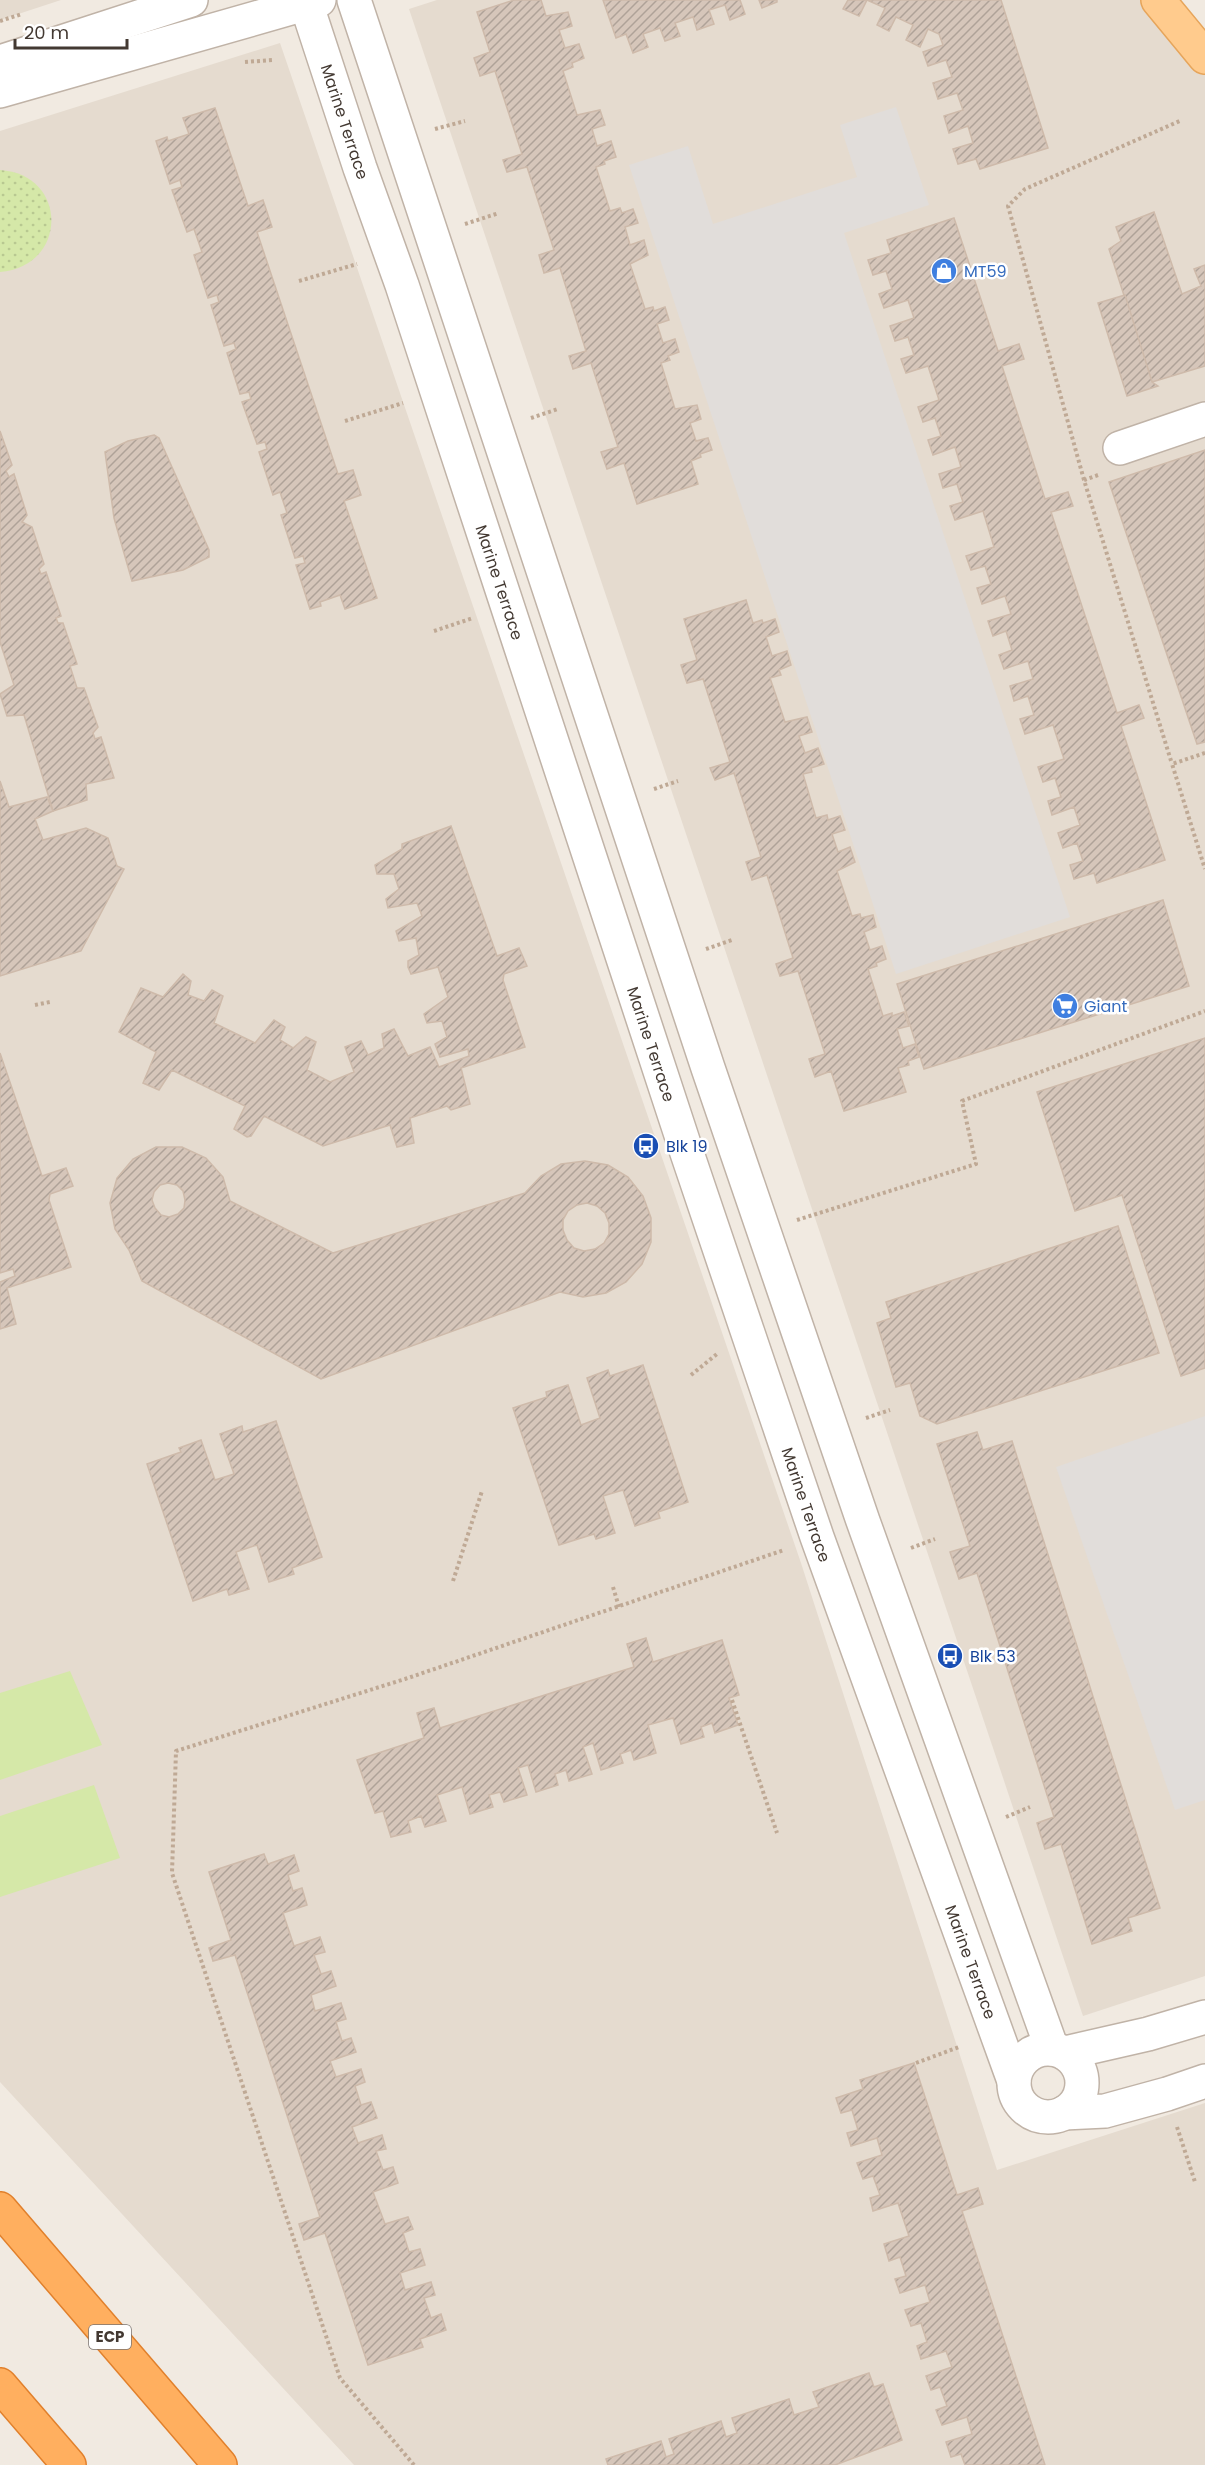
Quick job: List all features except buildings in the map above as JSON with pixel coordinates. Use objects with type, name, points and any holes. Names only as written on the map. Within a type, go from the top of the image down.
[{"type":"highway","name":"ECP","points":[[0,2209],[220,2465]]},
{"type":"highway","points":[[0,2385],[69,2465]]},
{"type":"main road","points":[[1158,0],[1205,57]]},
{"type":"street","points":[[0,62],[191,0]]},
{"type":"street","points":[[354,0],[708,1068],[863,1521],[1059,2051],[1076,2063],[1082,2077],[1082,2091],[1075,2104],[1065,2113]]},
{"type":"street","points":[[0,91],[310,1]]},
{"type":"street","name":"Marine Terrace","points":[[310,1],[360,168],[402,285],[686,1150],[813,1526],[1014,2081]]},
{"type":"street","points":[[1113,460],[1205,419]]},
{"type":"street","points":[[1205,2017],[1148,2034],[1059,2051],[1038,2050],[1026,2056],[1017,2068],[1014,2081],[1017,2096],[1025,2108],[1036,2115],[1051,2117],[1065,2113],[1111,2110],[1205,2081]]},
{"type":"path","points":[[1182,120],[1025,189],[1008,206],[1084,480],[1205,869]]},
{"type":"path","points":[[434,129],[465,121]]},
{"type":"path","points":[[462,225],[500,213]]},
{"type":"path","points":[[299,281],[363,262]]},
{"type":"path","points":[[345,421],[406,402]]},
{"type":"path","points":[[526,420],[558,409]]},
{"type":"path","points":[[1084,480],[1113,460]]},
{"type":"path","points":[[434,631],[473,618]]},
{"type":"path","points":[[1173,764],[1205,753]]},
{"type":"path","points":[[704,950],[732,940]]},
{"type":"path","points":[[35,1005],[50,1002]]},
{"type":"path","points":[[796,1220],[976,1164],[962,1101],[1205,1011]]},
{"type":"path","points":[[691,1375],[722,1350]]},
{"type":"path","points":[[863,1419],[890,1410]]},
{"type":"path","points":[[453,1581],[482,1491]]},
{"type":"path","points":[[908,1549],[935,1539]]},
{"type":"path","points":[[414,2465],[340,2378],[172,1873],[176,1751],[405,1679],[789,1548]]},
{"type":"path","points":[[613,1587],[619,1606]]},
{"type":"path","points":[[732,1700],[777,1833]]},
{"type":"path","points":[[1003,1818],[1030,1807]]},
{"type":"path","points":[[916,2063],[959,2047]]},
{"type":"path","points":[[1174,2117],[1195,2182]]},
{"type":"shaded area","points":[[0,0],[61,0],[0,20]]},
{"type":"shaded area","points":[[437,0],[1167,0],[1205,58],[1205,1976],[1083,2016],[409,9]]},
{"type":"shaded area","points":[[280,43],[801,1563],[997,2170],[1205,2103],[1205,2465],[354,2465],[0,2082],[0,131]]},
{"type":"shaded area","points":[[896,107],[929,205],[844,233],[1070,917],[896,974],[629,165],[688,146],[713,224],[857,177],[840,125]]},
{"type":"shaded area","points":[[1205,1416],[1205,1800],[1175,1810],[1056,1467]]},
{"type":"green space","points":[[0,170],[22,175],[38,187],[48,202],[51,220],[48,238],[39,254],[23,266],[0,272]]},
{"type":"green space","points":[[70,1671],[102,1745],[0,1780],[0,1693]]},
{"type":"green space","points":[[94,1785],[120,1858],[0,1897],[0,1816]]},
{"type":"place","name":"MT59","points":[[944,271]]},
{"type":"place","name":"Giant","points":[[1065,1006]]},
{"type":"place","name":"Blk 19","points":[[646,1146]]},
{"type":"place","name":"Blk 53","points":[[950,1656]]}]
